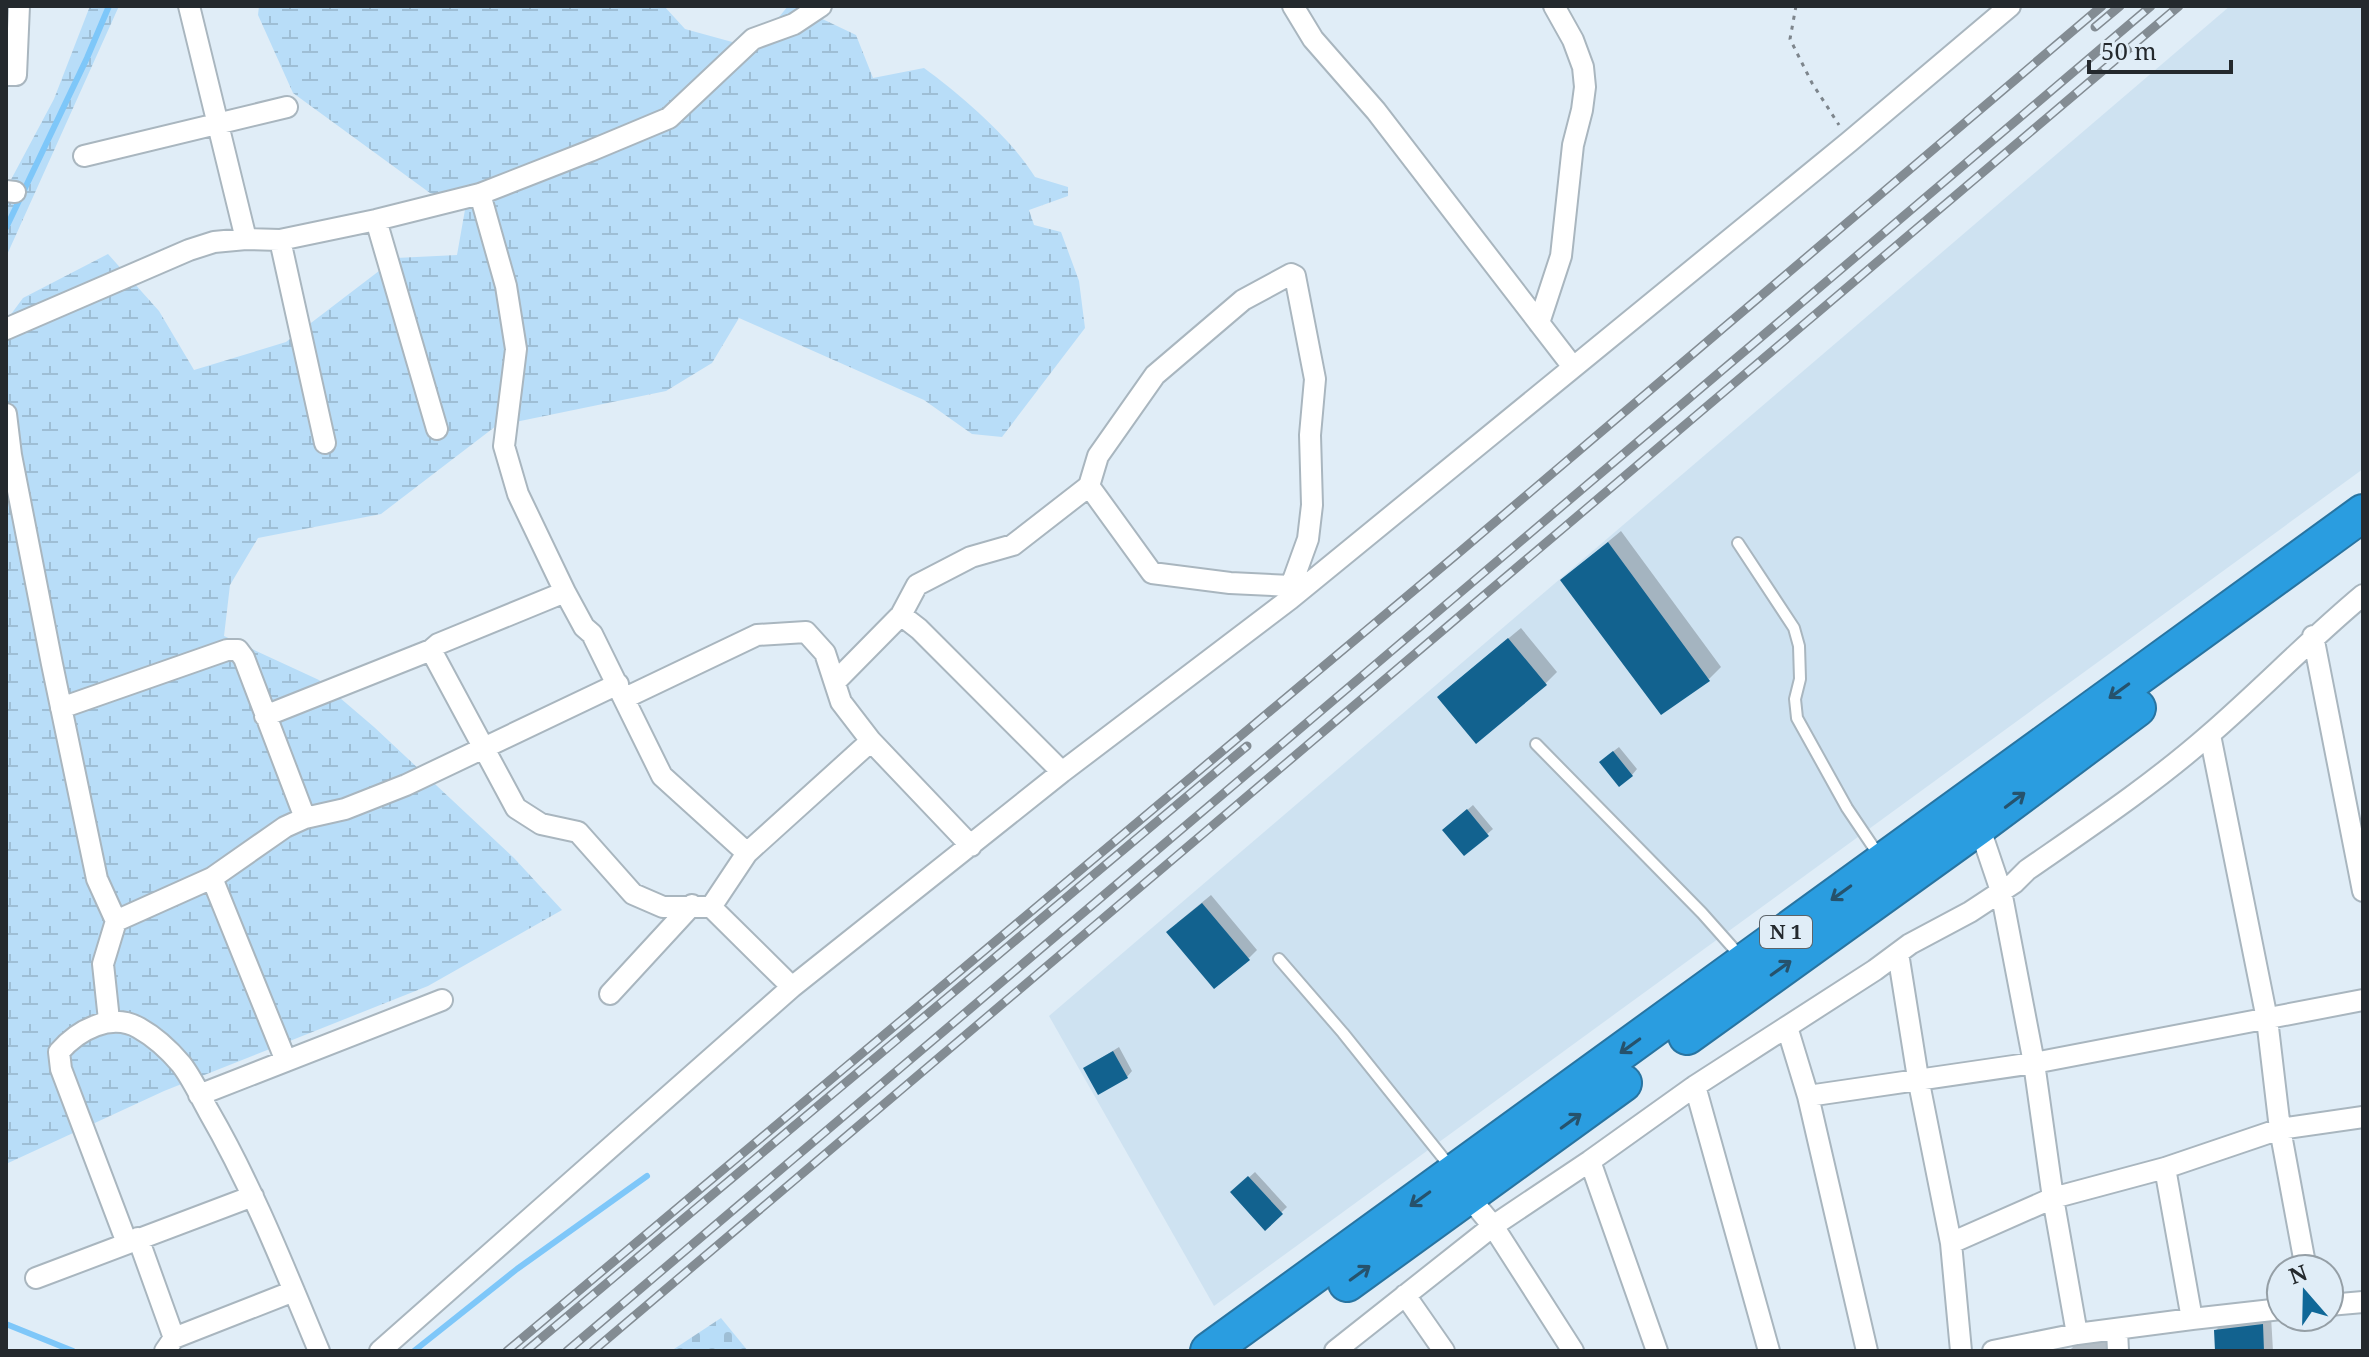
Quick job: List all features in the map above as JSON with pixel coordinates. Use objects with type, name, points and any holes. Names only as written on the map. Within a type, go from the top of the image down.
[{"type":"highway","name":"N 1","points":[[1251,1351],[1746,962],[2363,513]]},
{"type":"highway","name":"N 1","points":[[1209,1351],[1462,1185],[1979,826],[2363,542]]},
{"type":"street","points":[[6,75],[16,75],[19,6]]},
{"type":"street","points":[[189,6],[246,239]]},
{"type":"street","points":[[6,329],[214,242],[280,240],[480,194],[669,118],[753,39],[794,24],[821,6]]},
{"type":"street","points":[[1293,6],[1313,39],[1376,111],[1573,367]]},
{"type":"street","points":[[1539,323],[1561,256],[1573,145],[1585,87],[1583,67],[1573,40],[1554,6]]},
{"type":"street","points":[[380,1351],[792,987],[1573,367],[2010,6]]},
{"type":"street","points":[[84,156],[287,107]]},
{"type":"street","points":[[480,194],[506,286],[516,349],[504,446],[518,494],[565,592],[584,627],[592,634],[622,691],[662,776],[747,853]]},
{"type":"street","points":[[376,220],[437,429]]},
{"type":"street","points":[[280,240],[325,443]]},
{"type":"street","points":[[835,682],[901,615],[917,585],[971,557],[1013,545],[1089,486],[1098,456],[1155,375],[1243,300],[1291,274],[1295,276],[1315,379],[1310,435],[1312,505],[1308,539],[1291,592]]},
{"type":"street","points":[[6,414],[11,455],[97,879],[116,921],[103,964],[109,1020]]},
{"type":"street","points":[[1089,486],[1152,573],[1291,592]]},
{"type":"street","points":[[265,716],[431,650],[438,644],[565,592]]},
{"type":"street","points":[[1335,1351],[1493,1226],[1695,1086],[1923,936],[1970,912],[2014,883],[2027,870],[2142,791],[2210,735],[2313,636],[2363,595]]},
{"type":"street","points":[[901,615],[919,629],[1062,772]]},
{"type":"street","points":[[116,921],[212,878],[285,827],[305,818],[345,809],[406,785],[483,747],[757,635],[806,632],[825,653],[841,702],[871,741],[971,846]]},
{"type":"street","points":[[2313,636],[2363,891]]},
{"type":"street","points":[[61,708],[227,650],[238,650],[244,658],[305,818]]},
{"type":"street","points":[[431,650],[516,808],[541,824],[578,832],[633,894],[663,907],[701,906],[792,987]]},
{"type":"street","points":[[2210,735],[2267,1019],[2280,1129],[2303,1253]]},
{"type":"street","points":[[610,994],[701,906],[747,853],[871,741]]},
{"type":"street","points":[[1979,826],[2001,891],[2034,1063],[2077,1334]]},
{"type":"street","points":[[212,878],[286,1061]]},
{"type":"street","points":[[1898,953],[1918,1078],[1951,1243],[1961,1351]]},
{"type":"street","points":[[199,1095],[442,1000]]},
{"type":"street","points":[[1808,1096],[2034,1063],[2363,1000]]},
{"type":"street","points":[[294,1291],[170,1345],[133,1241],[61,1069],[59,1052],[72,1037],[109,1020],[137,1026],[163,1045],[182,1066],[253,1196],[294,1291],[319,1351]]},
{"type":"street","points":[[1787,1027],[1808,1096],[1867,1351]]},
{"type":"street","points":[[1695,1086],[1769,1351]]},
{"type":"street","points":[[1951,1243],[2053,1198],[2165,1168],[2280,1129],[2363,1117]]},
{"type":"street","points":[[1590,1161],[1657,1351]]},
{"type":"street","points":[[2165,1168],[2192,1319]]},
{"type":"street","points":[[1462,1185],[1493,1226],[1573,1351]]},
{"type":"street","points":[[36,1278],[253,1196]]},
{"type":"street","points":[[1405,1295],[1444,1351]]},
{"type":"street","points":[[1993,1351],[2077,1334],[2117,1341],[2192,1319],[2265,1311]]},
{"type":"lane","points":[[1738,543],[1794,628],[1799,646],[1800,679],[1795,699],[1797,718],[1847,808],[1883,862]]},
{"type":"lane","points":[[1536,744],[1746,962]]},
{"type":"lane","points":[[1279,959],[1343,1033],[1462,1185]]},
{"type":"path","points":[[1796,6],[1790,39],[1812,83],[1849,142]]},
{"type":"shaded area","points":[[2230,6],[2363,6],[2363,469],[1214,1306],[1049,1016]]},
{"type":"green space","points":[[90,6],[119,6],[6,257],[6,189],[54,99]]},
{"type":"green space","points":[[259,6],[664,6],[685,29],[754,48],[788,6],[795,6],[856,35],[873,78],[924,68],[984,118],[1013,147],[1035,177],[1068,187],[1068,196],[1029,210],[1034,225],[1061,232],[1079,281],[1085,328],[1002,437],[972,434],[924,400],[739,318],[712,363],[666,391],[496,426],[381,514],[258,538],[230,585],[224,636],[319,680],[514,858],[562,910],[428,986],[164,1091],[6,1164],[6,321],[23,298],[108,254],[159,311],[194,370],[286,342],[396,258],[457,255],[466,204],[430,193],[293,93],[258,15]]},
{"type":"green space","points":[[721,1318],[748,1351],[671,1351]]},
{"type":"building","points":[[1608,542],[1710,681],[1661,715],[1560,580]]},
{"type":"building","points":[[1508,638],[1547,685],[1476,744],[1437,697]]},
{"type":"building","points":[[1613,751],[1633,776],[1619,787],[1599,762]]},
{"type":"building","points":[[1467,809],[1489,836],[1464,856],[1442,830]]},
{"type":"building","points":[[1202,903],[1250,960],[1214,989],[1166,932]]},
{"type":"building","points":[[1113,1051],[1128,1078],[1098,1095],[1083,1068]]},
{"type":"building","points":[[1248,1176],[1283,1214],[1265,1231],[1230,1192]]},
{"type":"building","points":[[2263,1324],[2264,1351],[2215,1351],[2214,1330]]},
{"type":"waterway","points":[[6,228],[109,6]]},
{"type":"waterway","points":[[414,1351],[517,1269],[647,1176]]},
{"type":"waterway","points":[[6,1324],[73,1351]]},
{"type":"railway","points":[[507,1351],[1455,556],[2102,6]]},
{"type":"railway","points":[[2095,27],[2120,6]]},
{"type":"railway","points":[[567,1351],[2151,6]]},
{"type":"railway","points":[[593,1351],[2179,6]]},
{"type":"railway","points":[[526,1351],[1247,746]]}]
